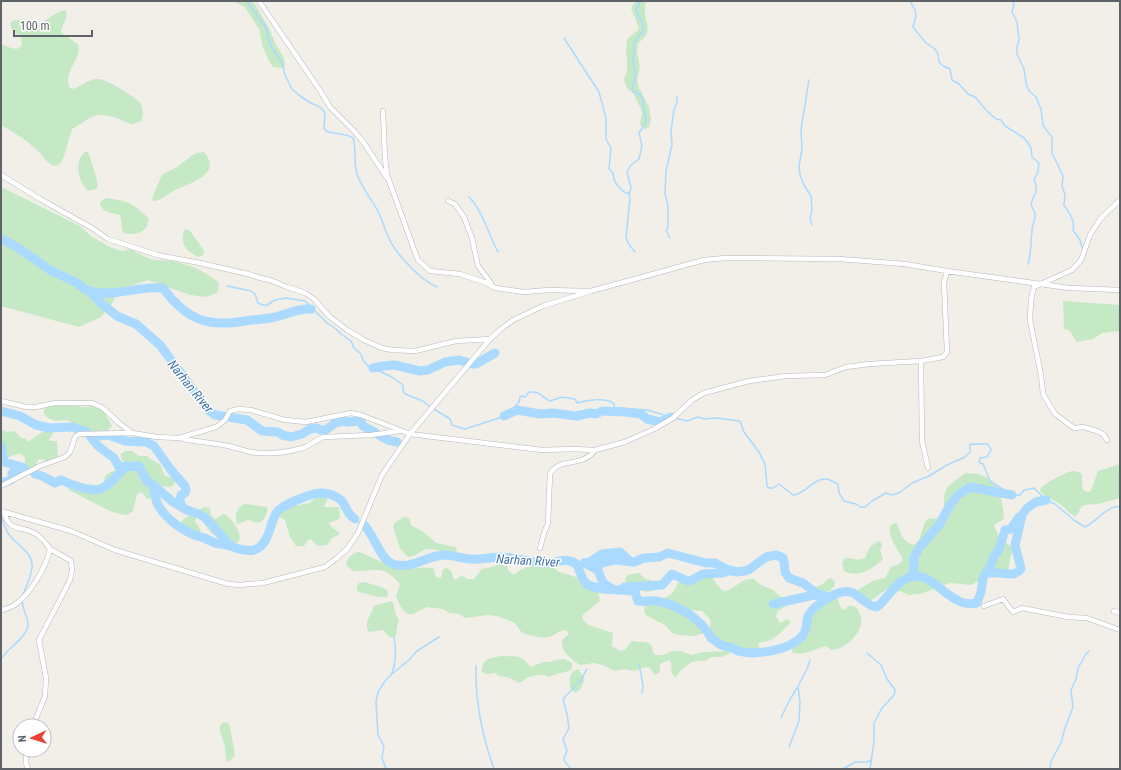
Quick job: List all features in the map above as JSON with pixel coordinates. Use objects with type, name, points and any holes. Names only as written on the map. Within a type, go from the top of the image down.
[{"type":"street","points":[[259,1],[322,92],[330,107],[364,143],[389,181]]},
{"type":"street","points":[[383,111],[385,158],[389,181],[418,260],[425,268],[430,271],[460,274],[487,283],[495,288],[524,292],[549,290],[591,291]]},
{"type":"street","points":[[1,175],[92,228],[108,239],[157,255],[200,262],[270,280],[305,293],[314,299],[329,316],[348,330],[364,340],[382,348],[415,351],[456,341],[490,339]]},
{"type":"street","points":[[448,200],[455,204],[464,218],[472,238],[478,266],[495,288]]},
{"type":"street","points":[[1107,440],[1103,434],[1097,431],[1083,427],[1074,428],[1055,414],[1044,394],[1030,320],[1031,300],[1034,288],[1072,270],[1081,260],[1090,235],[1101,218],[1120,200]]},
{"type":"street","points":[[2,512],[71,531],[115,550],[228,584],[240,585],[263,583],[325,567],[348,549],[358,532],[382,475],[410,434],[490,339],[513,320],[543,306],[591,291],[704,260],[725,258],[831,259],[868,261],[905,264],[1038,285],[1098,290],[1120,290]]},
{"type":"street","points":[[179,438],[216,427],[224,420],[230,411],[239,409],[251,410],[285,420],[306,422],[351,413],[361,415],[410,434],[542,450],[595,450],[625,442],[654,429],[673,418],[692,400],[704,393],[748,381],[786,376],[825,375],[846,367],[921,361],[942,357],[948,352],[944,283],[947,271]]},
{"type":"street","points":[[921,361],[922,441],[928,468]]},
{"type":"street","points":[[1,401],[26,407],[36,407],[56,403],[92,403],[103,408],[132,433]]},
{"type":"street","points":[[1,486],[40,466],[66,457],[70,452],[75,437],[79,434],[132,433],[157,437],[179,438],[224,445],[250,452],[261,453],[301,449],[324,437],[371,435],[401,431]]},
{"type":"street","points":[[540,548],[548,523],[550,474],[553,469],[563,464],[579,462],[588,458],[595,450]]},
{"type":"street","points":[[2,512],[9,524],[15,528],[35,533],[50,549],[71,561],[72,570],[70,580],[39,640],[46,678],[45,696],[36,718]]},
{"type":"street","points":[[1,610],[15,605],[30,590],[48,560],[50,549]]},
{"type":"street","points":[[984,606],[1004,599],[1013,612],[1022,608],[1087,618],[1120,630]]},
{"type":"street","points":[[1114,611],[1120,613]]},
{"type":"street","points":[[26,758],[28,769]]},
{"type":"green space","points":[[233,1],[253,1],[284,58],[285,65],[283,68],[273,67],[263,47],[259,29],[245,7]]},
{"type":"green space","points":[[636,1],[647,1],[645,12],[648,28],[644,38],[638,43],[637,52],[640,67],[637,79],[639,88],[649,107],[651,120],[649,127],[645,129],[640,125],[642,112],[634,94],[625,84],[624,78],[627,72],[627,40],[639,28],[631,8]]},
{"type":"green space","points":[[65,10],[67,15],[61,32],[78,45],[79,50],[70,70],[68,82],[70,88],[76,88],[95,79],[103,80],[121,89],[138,101],[141,105],[143,114],[141,121],[135,124],[102,115],[97,115],[88,119],[72,129],[64,156],[60,164],[54,166],[28,142],[1,125],[1,44],[17,49],[22,45],[21,37],[12,29],[11,22],[15,20],[22,20],[32,23],[39,23]]},
{"type":"green space","points":[[85,152],[88,152],[98,186],[93,190],[87,190],[81,182],[78,171],[79,160]]},
{"type":"green space","points":[[204,152],[209,160],[210,166],[203,177],[175,190],[162,199],[153,201],[152,198],[162,175],[177,167],[194,154]]},
{"type":"green space","points":[[1,187],[80,226],[92,237],[110,247],[122,251],[131,249],[149,259],[172,261],[197,269],[219,283],[218,292],[206,297],[190,295],[148,280],[120,289],[112,303],[101,317],[79,327],[1,306]]},
{"type":"green space","points":[[106,198],[121,200],[133,205],[148,218],[147,227],[141,232],[137,233],[123,233],[120,215],[107,212],[102,208],[100,202]]},
{"type":"green space","points":[[186,229],[190,231],[203,249],[203,255],[199,257],[191,253],[184,244],[183,236]]},
{"type":"green space","points":[[1063,301],[1120,305],[1120,331],[1102,333],[1093,339],[1077,342],[1069,330],[1064,329]]},
{"type":"green space","points":[[53,405],[87,407],[95,405],[104,412],[112,426],[107,430],[92,432],[67,420],[55,421],[48,418],[44,414],[44,409]]},
{"type":"green space","points":[[1,429],[7,432],[15,431],[21,438],[25,438],[28,441],[44,431],[53,430],[53,434],[49,440],[57,441],[58,457],[47,461],[41,459],[38,460],[36,466],[30,470],[26,470],[25,459],[20,454],[1,460],[3,445],[1,443]]},
{"type":"green space","points":[[126,451],[132,451],[139,456],[147,456],[160,464],[165,476],[172,477],[175,481],[174,485],[171,487],[159,486],[153,491],[153,498],[147,499],[142,492],[137,494],[133,511],[127,515],[110,511],[69,490],[68,483],[70,481],[96,485],[104,483],[105,476],[110,472],[129,467],[130,465],[123,461],[121,456],[121,454]]},
{"type":"green space","points":[[1120,464],[1120,498],[1098,504],[1084,505],[1075,516],[1060,504],[1044,495],[1040,490],[1055,479],[1073,471],[1082,474],[1082,486],[1084,491],[1090,492],[1098,471]]},
{"type":"green space","points":[[966,473],[979,474],[986,477],[1001,491],[1004,519],[994,526],[998,535],[1011,547],[1013,553],[1011,555],[1008,570],[999,575],[985,571],[977,582],[971,585],[950,583],[920,594],[909,595],[892,588],[887,589],[870,601],[855,596],[856,591],[873,581],[885,578],[891,567],[899,564],[903,560],[890,535],[890,526],[895,523],[897,524],[904,539],[914,545],[919,540],[925,522],[928,519],[939,518],[944,515],[944,499],[946,490],[951,484]]},
{"type":"green space","points":[[320,495],[325,495],[328,497],[324,507],[339,507],[339,519],[329,523],[331,527],[340,534],[332,538],[327,545],[317,546],[311,539],[308,540],[304,546],[296,546],[290,537],[285,520],[280,517],[288,507],[309,503]]},
{"type":"green space","points":[[245,504],[267,507],[267,512],[263,520],[260,522],[253,522],[248,519],[237,524],[236,518],[238,509]]},
{"type":"green space","points":[[206,507],[210,509],[211,515],[215,519],[224,514],[232,521],[237,528],[240,538],[238,542],[233,544],[220,539],[209,530],[199,511]]},
{"type":"green space","points":[[194,514],[196,518],[195,522],[201,531],[198,538],[186,536],[182,531],[180,524],[183,520]]},
{"type":"green space","points":[[403,517],[409,518],[411,525],[425,533],[436,543],[456,547],[457,554],[450,554],[429,549],[423,550],[414,556],[408,557],[400,548],[393,527],[395,523]]},
{"type":"green space","points":[[878,541],[881,542],[882,546],[880,550],[883,559],[870,569],[860,573],[854,574],[844,571],[842,564],[845,558],[859,560],[865,558],[870,547]]},
{"type":"green space","points":[[359,552],[386,564],[398,567],[433,568],[436,577],[439,578],[441,578],[443,569],[447,568],[451,571],[455,580],[461,576],[467,579],[474,579],[482,569],[504,562],[506,562],[508,570],[512,574],[533,565],[554,568],[559,572],[579,578],[584,584],[595,588],[598,591],[600,601],[582,616],[588,625],[613,633],[612,646],[620,651],[625,650],[632,641],[649,643],[652,647],[653,653],[656,655],[663,655],[672,651],[680,651],[692,655],[703,652],[730,651],[731,653],[722,657],[712,657],[705,661],[692,662],[681,670],[676,677],[672,674],[671,662],[669,660],[660,664],[660,672],[655,675],[649,667],[635,671],[625,669],[615,671],[603,665],[594,663],[580,665],[570,658],[563,648],[562,640],[569,634],[566,630],[547,637],[540,637],[522,633],[515,623],[497,616],[488,615],[465,618],[459,614],[449,613],[443,609],[427,607],[413,614],[408,614],[402,609],[396,597],[400,584],[389,573],[378,570],[353,571],[348,567],[346,563],[350,557],[354,553]]},
{"type":"green space","points":[[639,573],[644,578],[654,582],[655,588],[653,591],[645,592],[641,587],[627,583],[625,580],[627,575]]},
{"type":"green space","points":[[692,577],[701,579],[707,577],[713,578],[716,584],[723,591],[746,580],[754,579],[761,585],[773,590],[781,597],[790,599],[791,603],[778,611],[776,616],[779,622],[787,619],[791,622],[771,640],[759,643],[758,645],[761,650],[759,651],[733,647],[721,641],[711,632],[710,620],[702,611],[685,610],[662,601],[663,598],[672,594],[680,581]]},
{"type":"green space","points":[[831,578],[835,582],[834,587],[824,595],[817,592],[816,587]]},
{"type":"green space","points":[[363,582],[385,589],[388,591],[387,597],[378,597],[359,592],[357,590],[357,585]]},
{"type":"green space","points":[[837,596],[841,609],[845,610],[848,606],[854,606],[859,612],[861,619],[860,626],[852,640],[846,645],[831,650],[827,646],[806,653],[792,652],[793,644],[808,634],[811,614],[831,598]]},
{"type":"green space","points":[[391,601],[393,602],[399,621],[396,636],[390,637],[383,630],[369,632],[367,629],[367,623],[374,606]]},
{"type":"green space","points":[[647,602],[668,606],[680,611],[691,617],[695,626],[702,627],[705,633],[694,636],[672,633],[665,625],[646,615],[644,612],[645,603]]},
{"type":"green space","points":[[502,656],[519,657],[531,667],[543,662],[564,659],[572,663],[572,669],[549,677],[542,675],[532,676],[518,683],[511,678],[498,676],[496,673],[486,674],[482,672],[482,667],[485,661],[490,658]]},
{"type":"green space","points":[[579,669],[584,677],[584,682],[580,689],[575,693],[570,688],[570,679],[571,674]]},
{"type":"green space","points":[[223,722],[228,723],[230,727],[235,755],[229,762],[226,760],[225,746],[220,731],[220,726]]},
{"type":"waterway","points":[[247,1],[266,28],[271,47],[282,62],[285,75],[292,89],[300,96],[324,111],[324,128],[326,131],[353,138],[357,174],[381,217],[390,241],[415,272],[437,287]]},
{"type":"waterway","points":[[629,194],[631,188],[627,172],[631,165],[639,159],[642,146],[639,133],[646,122],[641,95],[633,90],[635,78],[633,59],[634,42],[643,31],[643,26],[636,9],[641,1]]},
{"type":"waterway","points":[[910,1],[915,10],[916,16],[913,27],[926,43],[935,49],[938,54],[939,62],[943,66],[950,69],[952,80],[959,84],[968,94],[975,97],[996,119],[1001,120],[1005,126],[1024,138],[1031,148],[1032,157],[1039,163],[1038,172],[1034,180],[1036,192],[1031,205],[1035,213],[1035,217],[1028,264]]},
{"type":"waterway","points":[[1013,1],[1014,5],[1012,12],[1017,22],[1019,40],[1017,54],[1024,69],[1029,91],[1036,97],[1041,109],[1043,125],[1052,137],[1052,153],[1063,176],[1062,186],[1065,195],[1064,205],[1071,216],[1073,230],[1080,240],[1082,247]]},
{"type":"waterway","points":[[564,38],[599,92],[606,118],[606,139],[611,148],[609,169],[613,173],[614,180],[618,186],[629,194],[630,199],[626,237],[628,243],[635,252]]},
{"type":"waterway","points":[[809,80],[801,129],[802,149],[799,166],[800,175],[811,196],[812,210],[810,218],[812,225]]},
{"type":"waterway","points":[[670,238],[666,231],[668,227],[668,206],[665,194],[666,171],[672,145],[671,131],[677,97]]},
{"type":"waterway","points":[[469,197],[482,216],[498,252]]},
{"type":"waterway","name":"Narhan River","points":[[1,239],[50,270],[75,282],[84,289],[99,293],[108,293],[145,288],[163,288],[182,308],[201,320],[223,323],[236,322],[276,317],[298,310],[311,309]]},
{"type":"waterway","name":"Narhan River","points":[[227,286],[251,291],[255,294],[258,303],[263,305],[267,305],[275,300],[286,298],[305,301],[327,323],[351,341],[354,348],[361,354],[363,360],[368,366],[392,377],[403,385],[403,391],[405,394],[423,401],[430,407]]},
{"type":"waterway","name":"Narhan River","points":[[90,292],[117,316],[136,324],[160,345],[208,410],[215,415],[247,420],[262,431],[278,432],[282,435],[291,437],[302,434],[310,429],[316,428],[326,430],[335,423],[344,421],[361,421],[363,426],[376,433]]},
{"type":"waterway","name":"Narhan River","points":[[472,364],[476,364],[495,353]]},
{"type":"waterway","name":"Narhan River","points":[[373,368],[394,365],[420,371],[428,370],[445,362],[459,360],[466,362]]},
{"type":"waterway","name":"Narhan River","points":[[434,409],[450,419],[452,425],[465,429],[499,418],[509,413],[519,402],[520,397],[525,397],[529,392],[533,392],[539,393],[550,401],[562,397],[575,399],[577,403],[591,400],[607,400],[614,404],[614,407],[616,408],[647,410],[671,417]]},
{"type":"waterway","points":[[504,416],[517,410],[540,414],[553,413],[576,416],[590,413],[596,414],[602,411],[626,412],[641,414],[647,419],[660,422],[671,417]]},
{"type":"waterway","name":"Narhan River","points":[[1,411],[20,416],[36,425],[49,428],[72,427],[87,432],[98,446],[114,458],[119,467],[139,466],[146,480],[153,485],[155,498],[158,505],[172,521],[184,530],[215,543],[244,550],[254,550],[263,544],[274,517],[280,509],[291,502],[317,493],[332,495],[341,500],[355,519]]},
{"type":"waterway","points":[[675,418],[687,421],[698,417],[704,419],[716,418],[740,421],[744,432],[759,452],[765,464],[767,486],[769,488],[773,488],[779,484],[793,495],[801,492],[821,479],[827,479],[838,484],[839,493],[844,501],[856,504],[860,507],[865,507],[886,493],[891,495],[899,493],[912,483],[929,476],[947,465],[965,457],[970,452],[970,444],[988,444],[991,450],[987,457],[980,458],[979,462],[983,464],[990,481],[1012,495],[1020,495],[1024,490],[1034,488],[1046,500],[1055,504],[1075,521],[1085,527],[1112,508],[1120,507]]},
{"type":"waterway","name":"Narhan River","points":[[98,436],[108,435],[125,441],[146,442],[154,446],[171,470],[185,486],[185,493],[180,497],[182,507],[205,518],[230,545]]},
{"type":"waterway","name":"Narhan River","points":[[380,436],[397,442]]},
{"type":"waterway","name":"Narhan River","points":[[1,446],[4,462],[22,467],[26,471]]},
{"type":"waterway","name":"Narhan River","points":[[34,472],[35,474],[55,483],[61,480],[69,484],[96,490],[107,485],[126,466]]},
{"type":"waterway","name":"Narhan River","points":[[2,483],[11,480],[12,473],[14,471],[26,471]]},
{"type":"waterway","name":"Narhan River","points":[[153,485],[173,502],[185,509]]},
{"type":"waterway","points":[[912,577],[914,557],[920,547],[939,525],[950,505],[958,495],[970,487],[1012,495]]},
{"type":"waterway","name":"Narhan River","points":[[363,524],[371,534],[385,558],[388,562],[393,564],[412,564],[443,555],[477,559],[506,557],[543,563],[563,561],[574,562],[582,578],[587,584],[602,589],[632,591],[635,592],[638,601],[656,601],[680,609],[701,624],[711,638],[723,646],[730,647],[738,651],[754,653],[772,651],[797,641],[804,633],[810,612],[828,598],[842,592],[847,591],[852,593],[868,604],[877,607],[902,581],[911,577],[919,576],[933,582],[961,602],[968,604],[977,603],[985,574],[1013,574],[1021,569],[1015,545],[1022,515],[1027,508],[1036,502],[1046,500]]},
{"type":"waterway","points":[[985,574],[990,568],[994,556],[999,550],[1005,530],[1011,529],[1019,517]]},
{"type":"waterway","points":[[2,519],[5,528],[13,540],[25,550],[31,558],[31,575],[23,595]]},
{"type":"waterway","points":[[584,563],[590,562],[602,554],[620,552],[631,562]]},
{"type":"waterway","points":[[588,565],[596,565],[614,560],[634,562],[644,558],[659,557],[668,553],[706,563],[715,563],[730,571]]},
{"type":"waterway","points":[[624,587],[662,585],[672,574],[688,581],[703,574],[722,573],[731,570],[736,572],[745,571],[766,557],[776,555],[783,558],[785,572],[789,578],[803,583],[816,593],[828,597]]},
{"type":"waterway","points":[[588,565],[598,570],[603,583],[611,588]]},
{"type":"waterway","points":[[773,604],[814,595],[821,596]]},
{"type":"waterway","points":[[1,659],[21,638],[27,629],[28,622],[22,600]]},
{"type":"waterway","points":[[391,675],[395,656],[394,637]]},
{"type":"waterway","points":[[386,769],[382,758],[384,746],[378,735],[376,702],[378,692],[385,681],[417,651],[439,637]]},
{"type":"waterway","points":[[1050,769],[1051,761],[1061,743],[1073,707],[1071,690],[1076,679],[1078,668],[1089,651]]},
{"type":"waterway","points":[[867,653],[881,665],[887,679],[895,690],[894,695],[882,708],[874,723],[874,742],[870,769]]},
{"type":"waterway","points":[[789,747],[799,721],[800,702],[798,686],[810,660]]},
{"type":"waterway","points":[[639,664],[643,685],[642,693]]},
{"type":"waterway","points":[[476,666],[480,718],[494,769]]},
{"type":"waterway","points":[[571,769],[565,762],[564,758],[567,751],[563,739],[569,728],[563,699],[580,681],[587,669]]},
{"type":"waterway","points":[[781,718],[797,688]]},
{"type":"waterway","points":[[843,769],[855,762],[867,762],[871,760]]}]
